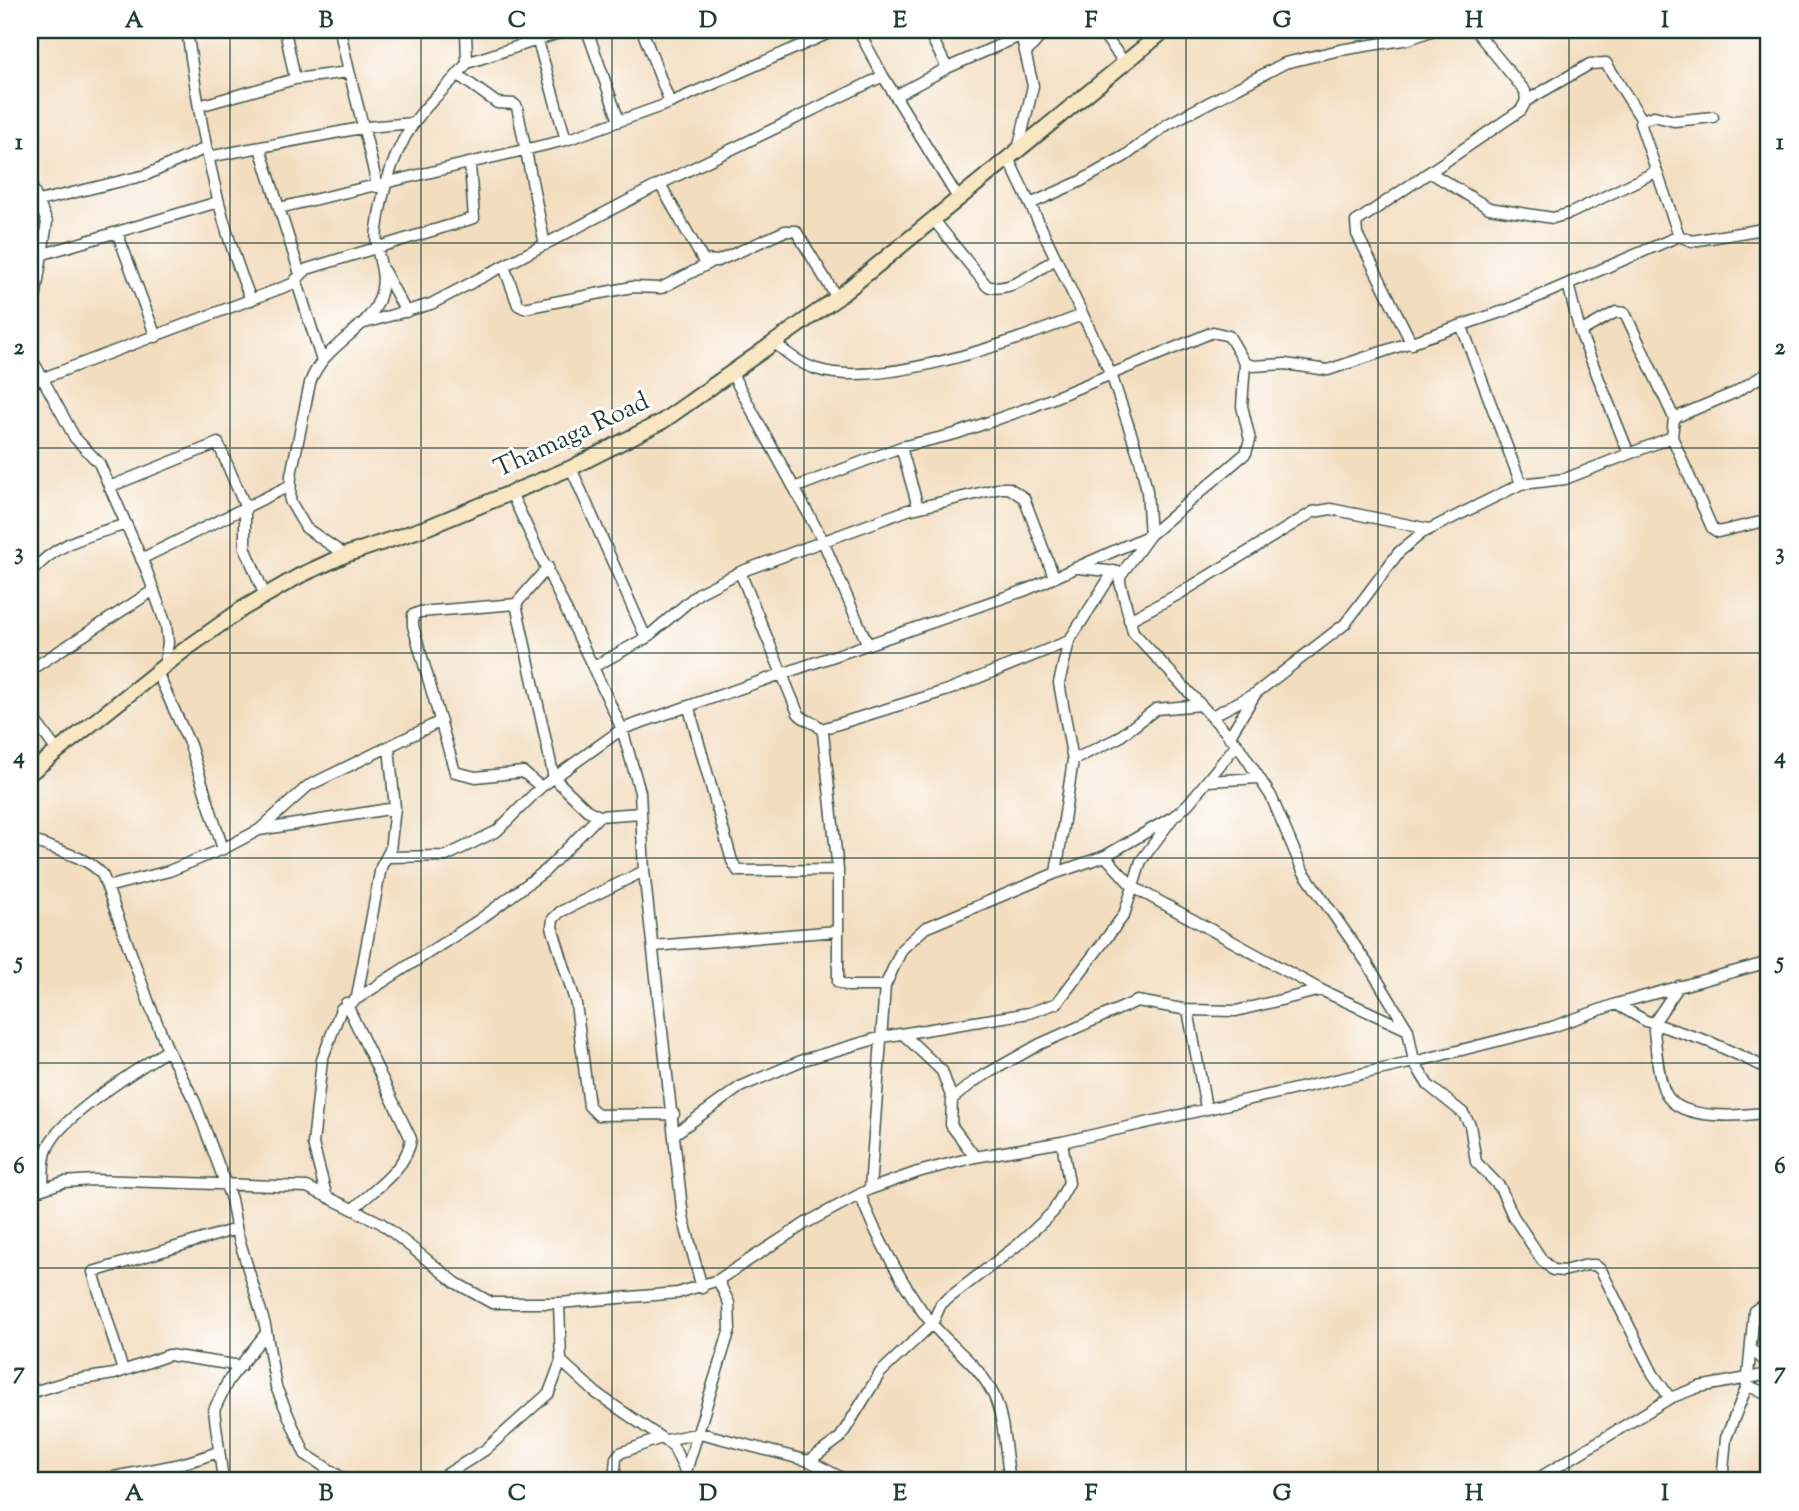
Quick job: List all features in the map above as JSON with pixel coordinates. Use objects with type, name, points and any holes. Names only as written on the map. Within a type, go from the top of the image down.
[{"type":"main road","name":"Thamaga Road","points":[[30,773],[161,670],[265,596],[345,555],[428,527],[571,468],[663,421],[837,298],[1166,30]]},
{"type":"street","points":[[187,30],[207,153],[218,202],[233,256],[251,300]]},
{"type":"street","points":[[285,30],[295,79]]},
{"type":"street","points":[[340,30],[348,72],[381,186],[375,246],[384,271],[406,312]]},
{"type":"street","points":[[466,30],[467,64]]},
{"type":"street","points":[[381,186],[414,124],[467,64],[568,30]]},
{"type":"street","points":[[587,30],[620,121]]},
{"type":"street","points":[[642,30],[670,103]]},
{"type":"street","points":[[279,208],[470,165],[566,139],[670,103],[836,30]]},
{"type":"street","points":[[858,30],[958,198]]},
{"type":"street","points":[[928,30],[947,68]]},
{"type":"street","points":[[1026,54],[1046,30]]},
{"type":"street","points":[[1100,30],[1125,63]]},
{"type":"street","points":[[1030,204],[1079,182],[1177,119],[1285,64],[1340,50],[1419,37],[1434,30]]},
{"type":"street","points":[[1475,30],[1525,91],[1526,101]]},
{"type":"street","points":[[895,96],[1020,33],[1033,86],[1013,154],[1030,204],[1111,374],[1140,460],[1147,491],[1150,535]]},
{"type":"street","points":[[538,41],[566,139]]},
{"type":"street","points":[[1412,344],[1357,234],[1356,222],[1514,116],[1526,101],[1590,64],[1602,61],[1609,65],[1642,120],[1640,124],[1655,172],[1679,236]]},
{"type":"street","points":[[199,106],[295,79],[348,72]]},
{"type":"street","points":[[458,75],[497,103],[516,105],[545,245]]},
{"type":"street","points":[[357,326],[431,304],[660,184],[883,76]]},
{"type":"street","points":[[1642,120],[1654,116],[1686,121],[1713,117]]},
{"type":"street","points":[[38,201],[146,175],[207,153],[260,148],[366,127],[414,124]]},
{"type":"street","points":[[260,148],[322,361]]},
{"type":"street","points":[[30,383],[42,381],[251,300],[298,277],[375,246],[474,218],[470,165]]},
{"type":"street","points":[[1431,173],[1489,208],[1553,218],[1571,213],[1655,172]]},
{"type":"street","points":[[30,183],[47,222],[31,325],[32,359],[75,438],[99,463],[154,590],[168,635],[161,670],[190,745],[223,849]]},
{"type":"street","points":[[660,184],[701,256],[710,263]]},
{"type":"street","points":[[40,256],[218,202]]},
{"type":"street","points":[[933,219],[987,286],[999,289],[1010,286],[1055,259]]},
{"type":"street","points":[[1245,363],[1253,366],[1285,364],[1328,370],[1462,327],[1679,236],[1692,241],[1769,228]]},
{"type":"street","points":[[505,266],[518,305],[524,308],[632,286],[661,288],[710,263],[791,229],[800,234],[837,298]]},
{"type":"street","points":[[117,232],[156,337]]},
{"type":"street","points":[[345,555],[306,528],[290,501],[289,486],[310,383],[322,361],[378,302],[384,271]]},
{"type":"street","points":[[1568,284],[1580,332],[1629,454]]},
{"type":"street","points":[[1580,332],[1616,312],[1625,313],[1674,418],[1672,437],[1715,531],[1769,520]]},
{"type":"street","points":[[775,343],[792,358],[816,369],[872,373],[976,354],[1082,315]]},
{"type":"street","points":[[1462,327],[1521,484]]},
{"type":"street","points":[[794,488],[901,447],[955,434],[1213,332],[1229,336],[1245,363],[1242,406],[1250,440],[1246,453],[1150,535],[1119,572],[1069,641],[1059,683],[1073,760],[1056,873]]},
{"type":"street","points":[[1674,418],[1734,393],[1769,372]]},
{"type":"street","points":[[732,374],[822,539],[867,643]]},
{"type":"street","points":[[1212,716],[1256,693],[1345,624],[1399,552],[1429,529],[1521,484],[1564,479],[1672,437]]},
{"type":"street","points":[[109,487],[216,443],[220,445],[246,506],[245,547],[265,596]]},
{"type":"street","points":[[901,447],[918,507]]},
{"type":"street","points":[[571,468],[646,638]]},
{"type":"street","points":[[141,559],[289,486]]},
{"type":"street","points":[[595,666],[646,638],[699,593],[740,572],[822,539],[918,507],[1001,488],[1017,492],[1024,498],[1054,577]]},
{"type":"street","points":[[511,493],[595,666],[622,729],[640,792],[644,871],[674,1114],[684,1223],[702,1288]]},
{"type":"street","points":[[1129,620],[1179,594],[1312,512],[1331,509],[1429,529]]},
{"type":"street","points":[[30,573],[44,557],[66,544],[124,525]]},
{"type":"street","points":[[387,857],[440,857],[452,854],[502,827],[541,787],[622,729],[1027,590],[1150,535]]},
{"type":"street","points":[[30,560],[44,557]]},
{"type":"street","points":[[541,787],[523,772],[476,777],[457,774],[440,721],[413,615],[420,612],[516,604],[548,567]]},
{"type":"street","points":[[1077,568],[1119,572]]},
{"type":"street","points":[[740,572],[802,719],[822,729],[948,690],[1069,641]]},
{"type":"street","points":[[1119,572],[1129,620],[1139,642],[1233,740],[1271,796],[1303,871],[1367,963],[1408,1030],[1413,1062],[1428,1085],[1463,1113],[1471,1125],[1476,1162],[1500,1186],[1513,1216],[1542,1260],[1553,1270],[1563,1272],[1587,1265],[1595,1265],[1601,1270],[1653,1374],[1670,1398]]},
{"type":"street","points":[[30,670],[154,590]]},
{"type":"street","points":[[516,604],[554,778],[587,810],[599,816],[641,813]]},
{"type":"street","points":[[676,1133],[740,1087],[803,1060],[881,1037],[1029,1013],[1056,1003],[1124,915],[1141,861],[1176,815],[1208,781],[1233,740],[1256,693]]},
{"type":"street","points":[[1073,760],[1128,731],[1156,709],[1201,705]]},
{"type":"street","points":[[689,708],[732,861],[738,871],[838,870]]},
{"type":"street","points":[[30,714],[58,752]]},
{"type":"street","points":[[107,887],[169,871],[223,849],[258,830],[308,786],[440,721]]},
{"type":"street","points":[[822,729],[838,870],[838,982],[848,986],[885,986]]},
{"type":"street","points":[[357,997],[395,808],[389,747]]},
{"type":"street","points":[[1208,781],[1259,778]]},
{"type":"street","points":[[258,830],[395,808]]},
{"type":"street","points":[[1010,1480],[997,1405],[988,1386],[977,1368],[932,1324],[878,1237],[865,1191],[885,986],[895,960],[925,928],[1056,873],[1105,856],[1176,815]]},
{"type":"street","points":[[326,1194],[314,1151],[316,1116],[322,1060],[337,1016],[346,1003],[480,920],[545,871],[599,816]]},
{"type":"street","points":[[30,839],[98,869],[107,887],[119,928],[168,1050],[195,1102],[234,1210],[236,1229],[266,1333],[276,1387],[304,1454],[347,1481]]},
{"type":"street","points":[[1105,856],[1133,887],[1321,990],[1408,1030]]},
{"type":"street","points":[[644,871],[560,912],[552,927],[576,1004],[589,1106],[598,1115],[674,1114]]},
{"type":"street","points":[[654,946],[838,931]]},
{"type":"street","points":[[30,1193],[43,1188],[93,1180],[292,1185],[326,1194],[354,1208],[395,1233],[479,1298],[501,1304],[559,1303],[678,1293],[702,1288],[719,1280],[806,1223],[865,1191],[975,1157],[1062,1142],[1413,1062],[1552,1027],[1616,1004],[1769,962]]},
{"type":"street","points":[[1679,986],[1653,1024],[1665,1093],[1675,1106],[1725,1115],[1769,1112]]},
{"type":"street","points":[[952,1099],[976,1080],[1040,1044],[1137,1001],[1188,1010],[1236,1011],[1321,990]]},
{"type":"street","points":[[346,1003],[411,1139],[405,1157],[398,1166],[354,1208]]},
{"type":"street","points":[[1616,1004],[1653,1024],[1710,1042],[1769,1069]]},
{"type":"street","points":[[1188,1010],[1206,1108]]},
{"type":"street","points":[[903,1034],[937,1064],[952,1099],[951,1125],[975,1157]]},
{"type":"street","points":[[43,1188],[44,1159],[53,1136],[115,1084],[168,1050]]},
{"type":"street","points":[[810,1461],[840,1438],[880,1373],[932,1324],[941,1304],[1019,1244],[1053,1212],[1069,1183],[1062,1142]]},
{"type":"street","points":[[123,1371],[93,1272],[236,1229]]},
{"type":"street","points":[[30,1259],[30,1267]]},
{"type":"street","points":[[684,1477],[700,1433],[730,1329],[729,1303],[719,1280]]},
{"type":"street","points":[[1722,1481],[1726,1437],[1747,1382],[1754,1311],[1769,1301]]},
{"type":"street","points":[[436,1481],[485,1450],[549,1393],[562,1361],[559,1303]]},
{"type":"street","points":[[223,1481],[217,1452],[214,1410],[228,1381],[266,1333]]},
{"type":"street","points":[[1751,1349],[1769,1365]]},
{"type":"street","points":[[30,1393],[49,1386],[123,1371],[176,1354],[241,1366]]},
{"type":"street","points":[[562,1361],[596,1392],[664,1439],[677,1452],[684,1477]]},
{"type":"street","points":[[1534,1481],[1670,1398],[1699,1387],[1747,1382],[1769,1374]]},
{"type":"street","points":[[1747,1382],[1769,1394]]},
{"type":"street","points":[[614,1481],[615,1458],[620,1453],[664,1439],[700,1433],[810,1461],[848,1481]]},
{"type":"street","points":[[96,1481],[144,1469],[194,1462],[217,1452]]}]
